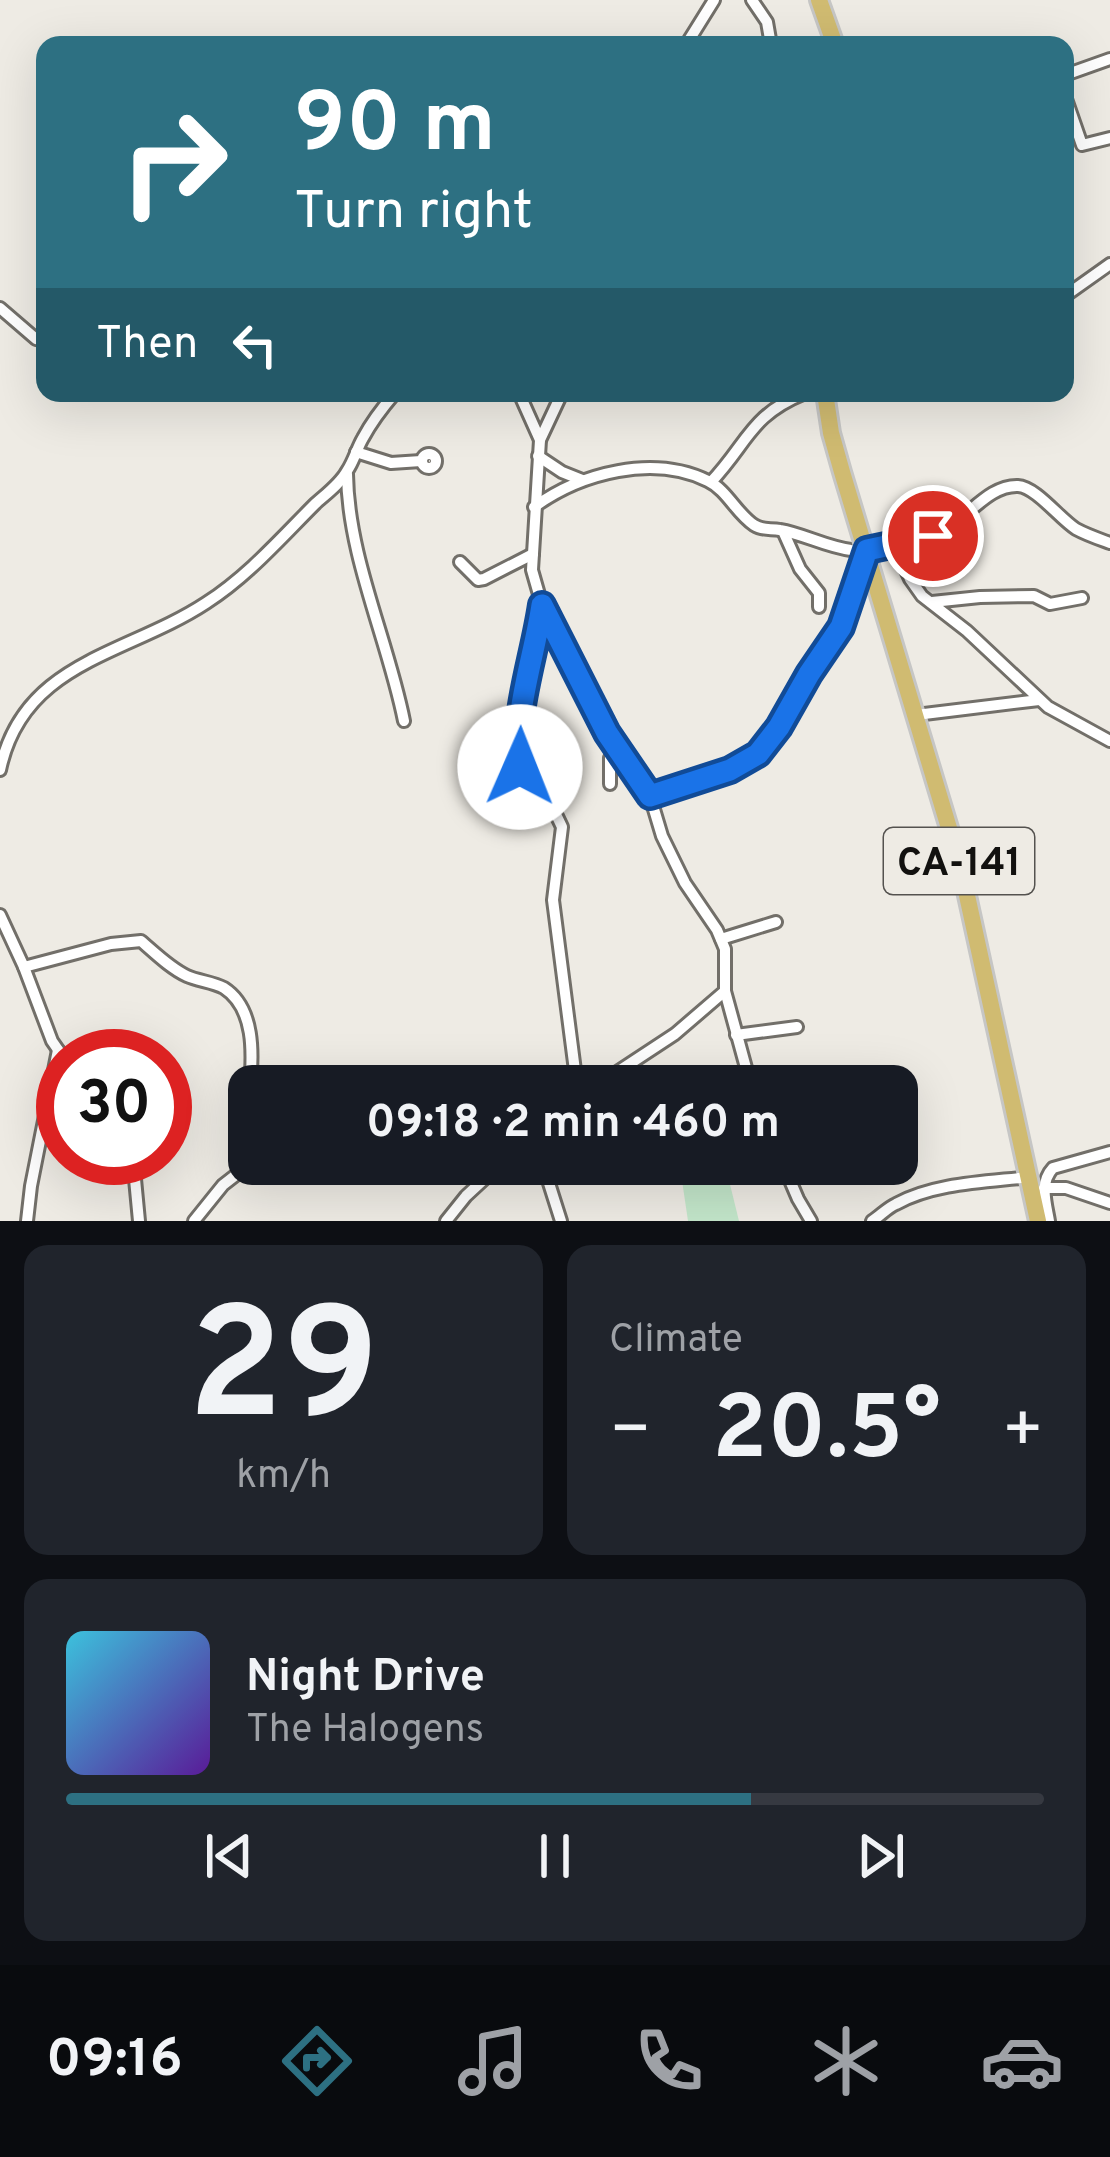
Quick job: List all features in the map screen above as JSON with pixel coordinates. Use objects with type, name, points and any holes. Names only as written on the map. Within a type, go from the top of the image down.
[{"type":"main road","points":[[819,0],[833,36]]},
{"type":"main road","name":"CA-141","points":[[827,402],[842,472],[961,868],[1037,1183],[1038,1221]]},
{"type":"street","points":[[692,36],[714,0]]},
{"type":"street","points":[[752,0],[767,22],[769,36]]},
{"type":"street","points":[[1074,72],[1110,59]]},
{"type":"street","points":[[1074,122],[1082,145],[1110,138]]},
{"type":"street","points":[[1074,290],[1110,264]]},
{"type":"street","points":[[0,308],[36,339]]},
{"type":"street","points":[[0,770],[14,726],[35,699],[58,678],[204,605],[251,569],[347,472],[388,402]]},
{"type":"street","points":[[524,402],[540,440]]},
{"type":"street","points":[[558,402],[540,440],[532,570],[542,605],[574,672],[650,796],[662,836],[721,939],[725,991],[745,1065]]},
{"type":"street","points":[[711,482],[756,423],[786,402]]},
{"type":"street","points":[[356,452],[391,463],[421,461]]},
{"type":"street","points":[[538,456],[582,480]]},
{"type":"street","points":[[534,507],[582,480],[620,471],[679,471],[711,482],[761,529],[867,550],[933,536],[986,497],[1013,486],[1025,487],[1074,528],[1110,543]]},
{"type":"street","points":[[347,472],[364,578],[404,722]]},
{"type":"street","points":[[782,530],[800,569],[819,593],[819,607]]},
{"type":"street","points":[[894,544],[922,596],[968,631],[1039,700],[1110,742]]},
{"type":"street","points":[[650,796],[730,770],[758,754],[841,627],[867,550]]},
{"type":"street","points":[[460,562],[484,580],[533,554]]},
{"type":"street","points":[[931,603],[980,596],[1034,596],[1050,604],[1082,598]]},
{"type":"street","points":[[542,605],[520,710],[518,744],[528,786],[552,806],[562,827],[554,900],[574,1065]]},
{"type":"street","points":[[916,715],[1039,700]]},
{"type":"street","points":[[610,784],[610,758],[617,747]]},
{"type":"street","points":[[0,915],[47,1029]]},
{"type":"street","points":[[721,939],[776,922]]},
{"type":"street","points":[[24,968],[111,944],[141,941],[174,969],[222,987],[234,998],[248,1025],[252,1065]]},
{"type":"street","points":[[628,1065],[675,1034],[725,991]]},
{"type":"street","points":[[736,1035],[797,1027]]},
{"type":"street","points":[[1037,1183],[1053,1168],[1110,1152]]},
{"type":"street","points":[[28,1221],[36,1164]]},
{"type":"street","points":[[194,1221],[228,1182]]},
{"type":"street","points":[[1037,1183],[1049,1221]]},
{"type":"street","points":[[872,1221],[894,1204],[920,1194],[969,1184],[1037,1183],[1110,1203]]},
{"type":"street","points":[[136,1185],[140,1221]]},
{"type":"street","points":[[446,1221],[480,1185]]},
{"type":"street","points":[[550,1185],[561,1221]]},
{"type":"street","points":[[792,1185],[811,1221]]},
{"type":"green space","points":[[683,1185],[730,1185],[739,1221],[688,1221]]},
{"type":"route","points":[[520,767],[520,710],[542,605],[607,733],[650,796],[730,770],[758,754],[841,627],[867,550],[933,536]]}]
